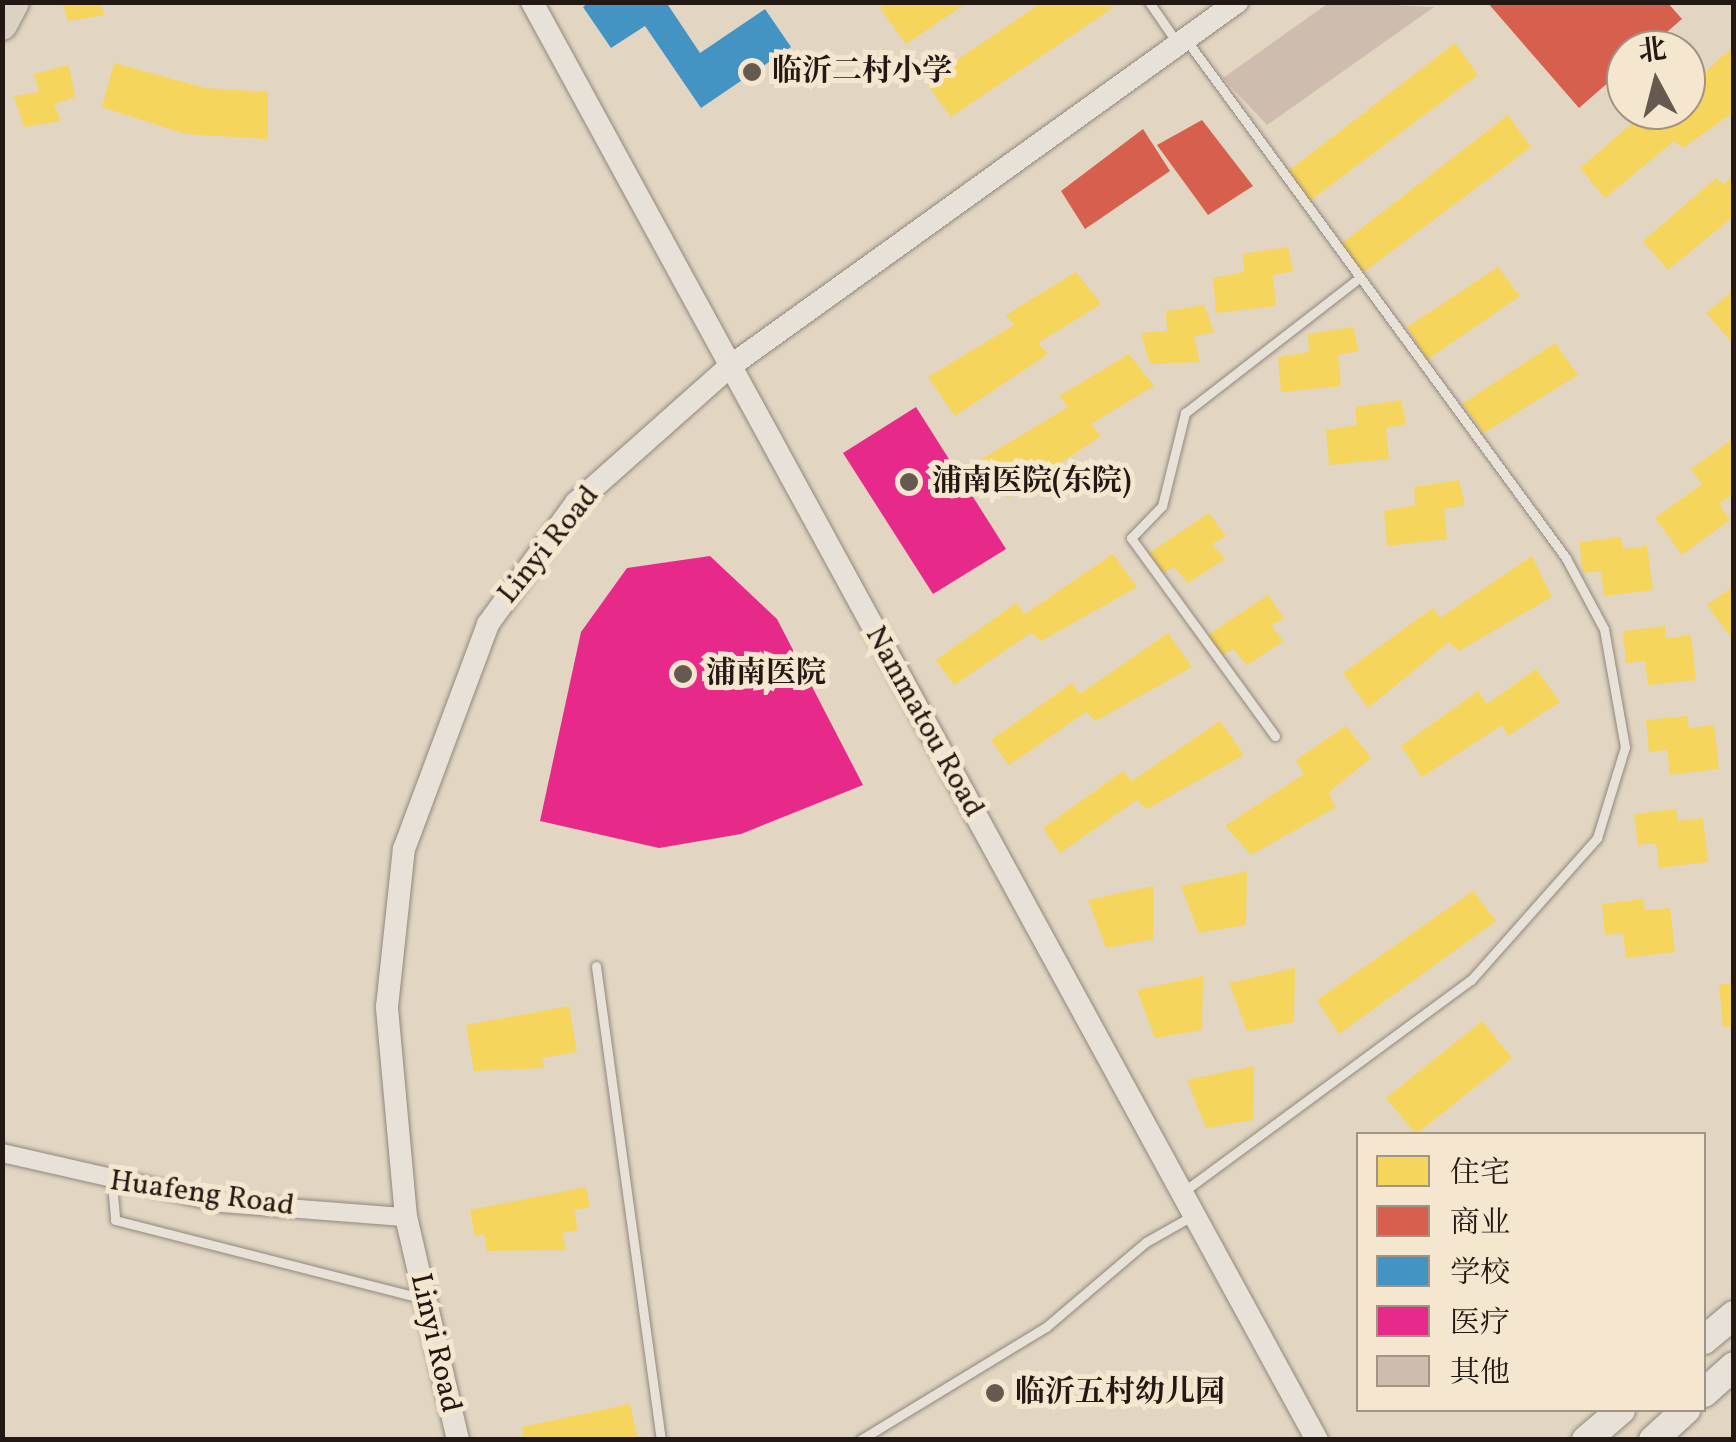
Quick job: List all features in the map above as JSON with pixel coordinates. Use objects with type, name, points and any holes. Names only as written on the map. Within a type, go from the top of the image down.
[{"type":"main road","points":[[2,25],[14,2]]},
{"type":"main road","points":[[1706,1338],[1734,1315]]},
{"type":"main road","points":[[1706,1391],[1734,1366]]},
{"type":"main road","points":[[1586,1440],[1620,1412]]},
{"type":"main road","points":[[1653,1440],[1684,1412]]},
{"type":"street","name":"Linyi Road","points":[[458,1440],[406,1217],[387,1007],[404,849],[488,624],[576,503],[729,366],[1237,2]]},
{"type":"street","name":"Nanmatou Road","points":[[537,4],[729,366],[1317,1440]]},
{"type":"street","name":"Huafeng Road","points":[[2,1153],[112,1184],[406,1217]]},
{"type":"lane","points":[[1150,2],[1355,281],[1566,558],[1604,629],[1625,747],[1597,838],[1471,980],[1180,1194]]},
{"type":"lane","points":[[1274,736],[1131,538],[1162,506],[1184,414],[1355,281]]},
{"type":"lane","points":[[596,966],[661,1440]]},
{"type":"lane","points":[[112,1184],[115,1220],[426,1299]]},
{"type":"lane","points":[[860,1440],[1046,1327],[1146,1242],[1192,1216]]},
{"type":"building: 住宅","points":[[62,2],[99,2],[105,15],[68,21]]},
{"type":"building: 住宅","points":[[889,2],[968,2],[906,44],[880,8]]},
{"type":"building: 住宅","points":[[1043,2],[1114,7],[951,117],[925,81]]},
{"type":"building: 住宅","points":[[1455,43],[1478,75],[1307,203],[1288,171]]},
{"type":"building: 住宅","points":[[1734,46],[1734,112],[1683,148],[1674,141],[1605,198],[1580,168],[1625,130],[1706,130],[1706,71]]},
{"type":"building: 住宅","points":[[114,63],[205,88],[268,92],[268,139],[185,134],[102,107]]},
{"type":"building: 住宅","points":[[69,65],[75,97],[54,104],[61,121],[24,127],[14,96],[39,92],[34,74]]},
{"type":"building: 住宅","points":[[1508,115],[1531,147],[1360,275],[1341,244]]},
{"type":"building: 住宅","points":[[1734,175],[1734,216],[1668,270],[1643,241],[1716,178],[1724,184]]},
{"type":"building: 住宅","points":[[1288,247],[1293,271],[1273,275],[1276,306],[1216,313],[1213,278],[1244,272],[1243,254]]},
{"type":"building: 住宅","points":[[1498,267],[1520,296],[1427,360],[1407,327]]},
{"type":"building: 住宅","points":[[1076,272],[1101,304],[1038,343],[1048,354],[955,416],[928,377],[1014,325],[1006,315]]},
{"type":"building: 住宅","points":[[1734,290],[1734,345],[1706,313]]},
{"type":"building: 住宅","points":[[1204,305],[1214,332],[1194,336],[1200,362],[1150,364],[1141,333],[1167,331],[1166,311]]},
{"type":"building: 住宅","points":[[1353,327],[1359,351],[1338,355],[1341,386],[1281,392],[1278,357],[1309,352],[1308,334]]},
{"type":"building: 住宅","points":[[1555,343],[1578,375],[1484,433],[1462,404]]},
{"type":"building: 住宅","points":[[1129,354],[1154,386],[1091,424],[1101,436],[1008,498],[982,459],[1068,407],[1059,396]]},
{"type":"building: 住宅","points":[[1401,400],[1406,424],[1386,428],[1389,459],[1329,465],[1326,430],[1357,425],[1355,407]]},
{"type":"building: 住宅","points":[[1734,438],[1734,493],[1719,504],[1730,520],[1682,555],[1655,518],[1702,484],[1691,469]]},
{"type":"building: 住宅","points":[[1459,480],[1465,505],[1444,509],[1447,539],[1387,546],[1384,511],[1415,505],[1414,487]]},
{"type":"building: 住宅","points":[[1209,513],[1226,536],[1212,544],[1225,559],[1188,583],[1174,567],[1163,573],[1149,553]]},
{"type":"building: 住宅","points":[[1621,537],[1623,549],[1647,546],[1653,590],[1604,596],[1601,571],[1583,573],[1579,542]]},
{"type":"building: 住宅","points":[[1113,554],[1137,587],[1041,641],[1031,633],[954,685],[936,660],[1016,603],[1025,614]]},
{"type":"building: 住宅","points":[[1532,556],[1552,597],[1459,651],[1449,642],[1368,708],[1343,673],[1433,608],[1440,618]]},
{"type":"building: 住宅","points":[[1734,586],[1734,641],[1707,605]]},
{"type":"building: 住宅","points":[[1268,595],[1284,618],[1271,626],[1284,641],[1247,665],[1233,649],[1222,655],[1208,635]]},
{"type":"building: 住宅","points":[[1665,626],[1666,638],[1691,635],[1696,680],[1648,685],[1645,661],[1626,663],[1623,631]]},
{"type":"building: 住宅","points":[[1168,633],[1192,667],[1096,721],[1086,712],[1009,765],[991,740],[1072,683],[1080,694]]},
{"type":"building: 住宅","points":[[1536,669],[1560,702],[1508,736],[1502,725],[1422,777],[1401,746],[1478,691],[1487,704]]},
{"type":"building: 住宅","points":[[1687,716],[1689,728],[1714,725],[1719,769],[1670,775],[1667,750],[1649,752],[1646,720]]},
{"type":"building: 住宅","points":[[1220,721],[1244,755],[1147,809],[1137,800],[1060,853],[1043,828],[1123,771],[1132,781]]},
{"type":"building: 住宅","points":[[1346,726],[1371,758],[1329,792],[1335,808],[1251,855],[1225,826],[1304,774],[1296,760]]},
{"type":"building: 住宅","points":[[1676,809],[1678,821],[1703,818],[1708,862],[1659,868],[1656,843],[1638,845],[1634,814]]},
{"type":"building: 住宅","points":[[1247,871],[1246,925],[1199,933],[1181,886]]},
{"type":"building: 住宅","points":[[1154,886],[1153,939],[1106,948],[1088,900]]},
{"type":"building: 住宅","points":[[1473,891],[1496,921],[1339,1034],[1317,1000]]},
{"type":"building: 住宅","points":[[1643,899],[1645,910],[1670,908],[1675,952],[1626,958],[1623,933],[1605,935],[1602,904]]},
{"type":"building: 住宅","points":[[1295,968],[1294,1022],[1247,1031],[1229,983]]},
{"type":"building: 住宅","points":[[1203,976],[1202,1030],[1155,1038],[1137,990]]},
{"type":"building: 住宅","points":[[1734,983],[1734,1026],[1723,1027],[1719,985]]},
{"type":"building: 住宅","points":[[569,1006],[577,1052],[542,1058],[544,1068],[474,1071],[466,1025]]},
{"type":"building: 住宅","points":[[1482,1021],[1512,1058],[1419,1132],[1414,1132],[1386,1098]]},
{"type":"building: 住宅","points":[[1254,1066],[1253,1120],[1206,1128],[1187,1080]]},
{"type":"building: 住宅","points":[[586,1187],[590,1207],[574,1210],[578,1230],[562,1233],[566,1250],[487,1251],[484,1234],[475,1236],[470,1210]]},
{"type":"building: 住宅","points":[[630,1404],[638,1440],[524,1440],[522,1427]]},
{"type":"building: 商业","points":[[1487,2],[1667,2],[1682,19],[1669,30],[1606,30],[1606,84],[1579,108]]},
{"type":"building: 商业","points":[[1202,120],[1253,186],[1208,215],[1157,145]]},
{"type":"building: 商业","points":[[1143,129],[1170,171],[1085,229],[1061,191]]},
{"type":"building: 学校","points":[[589,2],[666,2],[700,53],[765,9],[791,47],[701,108],[645,26],[611,48],[583,7]]},
{"type":"building: 医疗","points":[[916,407],[1006,549],[933,594],[843,453]]},
{"type":"building: 医疗","points":[[710,556],[777,619],[863,785],[741,834],[659,848],[540,821],[581,632],[627,568]]},
{"type":"building: 其他","points":[[1330,2],[1434,7],[1267,125],[1223,78]]},
{"type":"place","name":"临沂二村小学","points":[[752,72]]},
{"type":"place","name":"浦南医院(东院)","points":[[909,482]]},
{"type":"place","name":"浦南医院","points":[[683,674]]},
{"type":"place","name":"临沂五村幼儿园","points":[[995,1393]]}]
